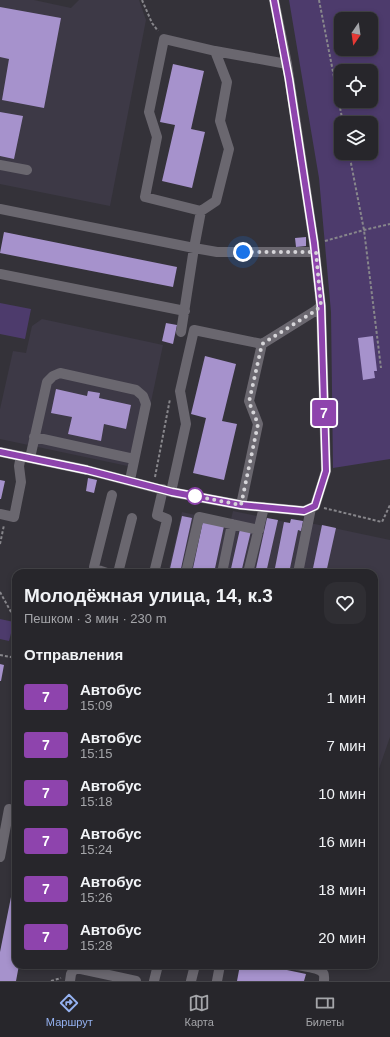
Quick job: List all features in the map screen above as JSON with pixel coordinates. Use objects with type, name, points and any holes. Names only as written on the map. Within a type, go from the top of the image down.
[{"type":"street","points":[[274,0],[287,64],[318,247],[321,306],[326,471],[313,507],[299,569]]},
{"type":"street","points":[[201,211],[145,197],[157,137],[149,112],[164,39],[215,51],[287,64]]},
{"type":"street","points":[[181,332],[201,211],[216,200],[229,149],[220,121],[227,82],[215,51]]},
{"type":"street","points":[[0,166],[27,170]]},
{"type":"street","points":[[0,209],[217,252],[318,247]]},
{"type":"street","points":[[0,274],[185,311]]},
{"type":"street","points":[[155,569],[167,520],[157,515],[167,490],[186,424],[180,391],[194,330],[262,344],[321,306]]},
{"type":"street","points":[[241,505],[258,424],[249,402],[262,344]]},
{"type":"street","points":[[3,514],[14,517],[21,482],[19,466],[34,437],[47,382],[53,376],[60,373],[136,390],[143,396],[146,404],[130,480]]},
{"type":"street","points":[[34,437],[134,459]]},
{"type":"street","points":[[0,452],[87,470],[167,490],[241,505],[304,511],[313,507]]},
{"type":"street","points":[[94,569],[112,495]]},
{"type":"street","points":[[249,569],[264,507]]},
{"type":"street","points":[[187,569],[199,517],[259,530]]},
{"type":"street","points":[[119,569],[132,518]]},
{"type":"street","points":[[223,569],[232,524]]},
{"type":"street","points":[[0,857],[8,809]]},
{"type":"street","points":[[70,981],[71,974],[74,969],[81,969],[136,981]]},
{"type":"street","points":[[154,981],[157,969]]},
{"type":"street","points":[[191,981],[194,969]]},
{"type":"street","points":[[216,981],[219,969]]},
{"type":"street","points":[[314,969],[322,972],[325,975],[324,981]]},
{"type":"path","points":[[142,0],[152,23],[164,39]]},
{"type":"path","points":[[319,0],[342,116]]},
{"type":"path","points":[[350,160],[364,230],[381,368]]},
{"type":"path","points":[[318,247],[364,230],[390,224]]},
{"type":"path","points":[[153,486],[171,394]]},
{"type":"path","points":[[313,507],[382,522],[390,505]]},
{"type":"path","points":[[0,544],[3,514]]},
{"type":"path","points":[[0,592],[12,613]]},
{"type":"path","points":[[0,655],[12,657]]},
{"type":"shaded area","points":[[0,0],[34,0],[71,8],[79,0],[139,0],[146,20],[110,206],[0,184]]},
{"type":"shaded area","points":[[289,0],[390,0],[390,459],[333,468],[331,312],[319,178]]},
{"type":"shaded area","points":[[0,303],[31,309],[25,339],[0,334]]},
{"type":"shaded area","points":[[42,319],[163,345],[137,468],[0,439],[0,409],[13,351],[26,353],[32,326]]},
{"type":"shaded area","points":[[233,511],[290,523],[291,519],[390,540],[390,737],[378,772],[378,569],[169,569],[182,512],[230,523]]},
{"type":"shaded area","points":[[0,619],[12,622],[12,630],[9,641],[0,639]]},
{"type":"building","points":[[0,7],[61,18],[44,108],[2,100],[9,59],[0,57]]},
{"type":"building","points":[[173,64],[204,71],[191,129],[205,132],[192,188],[162,181],[175,125],[160,122]]},
{"type":"building","points":[[0,112],[23,116],[14,159],[0,156]]},
{"type":"building","points":[[4,232],[177,267],[173,287],[0,253]]},
{"type":"building","points":[[306,237],[306,246],[296,247],[295,238]]},
{"type":"building","points":[[166,323],[177,325],[173,344],[162,341]]},
{"type":"building","points":[[373,336],[377,371],[374,371],[375,378],[363,380],[358,338]]},
{"type":"building","points":[[205,356],[236,364],[222,421],[237,424],[224,480],[193,473],[206,418],[191,414]]},
{"type":"building","points":[[56,389],[87,396],[88,391],[100,393],[99,398],[131,405],[126,429],[104,424],[101,441],[68,434],[72,417],[51,413]]},
{"type":"building","points":[[88,478],[97,480],[94,493],[86,491]]},
{"type":"building","points":[[0,480],[5,481],[1,499],[0,499]]},
{"type":"building","points":[[182,516],[192,518],[181,569],[170,569]]},
{"type":"building","points":[[267,518],[278,520],[267,569],[256,569]]},
{"type":"building","points":[[291,519],[303,521],[301,531],[298,530],[290,569],[275,569],[284,522],[290,523]]},
{"type":"building","points":[[203,521],[224,526],[215,569],[193,569]]},
{"type":"building","points":[[322,525],[336,528],[327,569],[313,569]]},
{"type":"building","points":[[240,529],[251,531],[242,569],[231,569]]},
{"type":"building","points":[[0,664],[4,665],[1,681],[0,681]]},
{"type":"building","points":[[12,892],[12,969],[18,969],[16,981],[0,981],[0,952]]},
{"type":"building","points":[[239,969],[282,969],[306,974],[304,981],[237,981]]},
{"type":"bus line","name":"7","points":[[0,452],[130,480],[172,492],[241,505],[304,511],[315,506],[321,491],[326,471],[321,306],[314,243],[287,64],[274,0]]},
{"type":"route","points":[[195,496],[241,505],[258,424],[249,402],[262,344],[321,306],[316,252],[243,252]]}]
